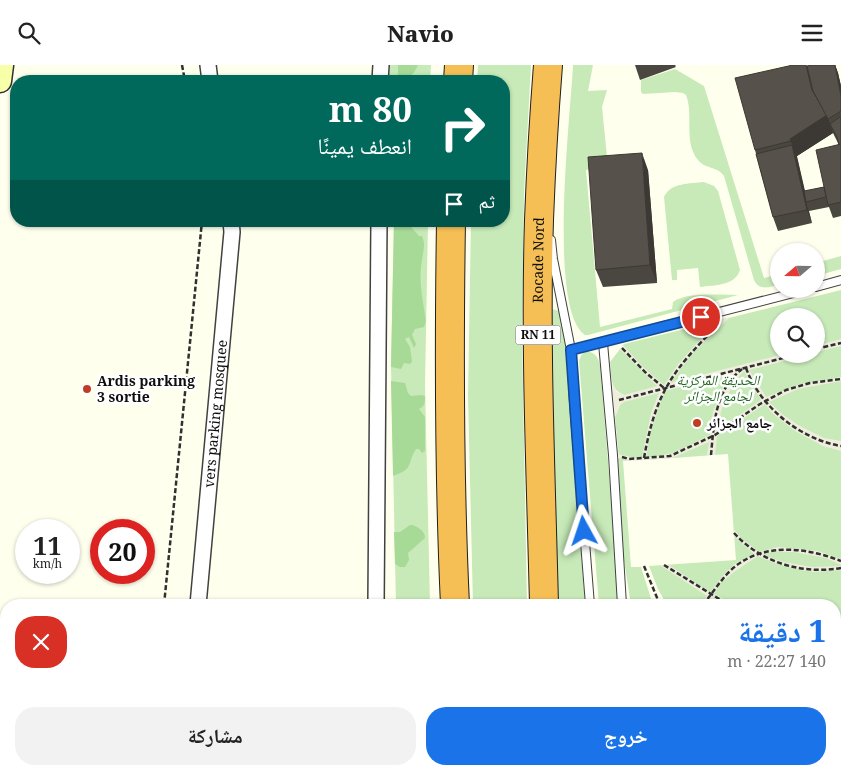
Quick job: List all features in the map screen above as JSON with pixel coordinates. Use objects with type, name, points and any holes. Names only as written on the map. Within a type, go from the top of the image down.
[{"type":"highway","name":"Rocade Nord","points":[[544,599],[539,432],[538,283],[539,219],[547,76]]},
{"type":"highway","points":[[439,227],[440,417],[443,463],[451,519]]},
{"type":"highway","points":[[451,227],[451,519],[455,599]]},
{"type":"street","points":[[0,81],[2,65]]},
{"type":"street","name":"vers parking mosquee","points":[[199,599],[233,227]]},
{"type":"street","points":[[376,599],[379,227]]},
{"type":"lane","points":[[547,76],[553,118]]},
{"type":"lane","points":[[551,230],[553,259],[571,350],[590,599]]},
{"type":"lane","points":[[825,284],[841,280]]},
{"type":"lane","points":[[571,350],[774,298]]},
{"type":"lane","points":[[603,343],[613,455],[622,599]]},
{"type":"path","points":[[165,599],[201,227]]},
{"type":"path","points":[[644,458],[652,418],[664,388],[672,375],[690,354],[735,308]]},
{"type":"path","points":[[614,340],[645,372],[664,388]]},
{"type":"path","points":[[825,347],[841,343]]},
{"type":"path","points":[[608,403],[770,361]]},
{"type":"path","points":[[744,368],[764,401],[784,419],[806,434],[841,446]]},
{"type":"path","points":[[711,455],[716,415],[722,394],[729,381],[744,368]]},
{"type":"path","points":[[613,455],[629,459],[670,456],[713,435],[764,401],[799,386],[841,379]]},
{"type":"path","points":[[734,533],[748,547],[773,561],[818,569],[841,568]]},
{"type":"path","points":[[707,599],[734,568],[759,554],[771,550],[819,553],[841,561]]},
{"type":"path","points":[[664,565],[718,599]]},
{"type":"path","points":[[644,566],[658,599]]},
{"type":"green space","points":[[387,65],[431,65],[430,75],[387,75]]},
{"type":"green space","points":[[398,65],[418,65],[411,75],[398,75]]},
{"type":"green space","points":[[478,65],[531,65],[524,192],[522,336],[527,599],[473,599],[468,396],[471,227],[510,227],[510,75],[477,75]]},
{"type":"green space","points":[[573,65],[593,65],[588,91],[607,90],[602,107],[608,167],[586,170],[600,327],[672,309],[673,302],[686,297],[738,295],[585,335],[573,318],[567,289],[564,251],[566,164]]},
{"type":"green space","points":[[675,69],[704,86],[764,278],[770,276],[770,287],[761,287],[754,280],[724,176],[701,163],[694,153],[691,145],[686,95],[675,92],[643,94],[641,92],[641,80]]},
{"type":"green space","points":[[704,182],[714,186],[718,191],[740,270],[734,279],[729,282],[700,287],[698,268],[677,270],[677,280],[672,280],[664,197],[667,192],[676,186]]},
{"type":"green space","points":[[394,227],[428,227],[425,385],[430,599],[396,599],[391,367]]},
{"type":"green space","points":[[394,227],[411,227],[419,236],[422,236],[424,245],[421,291],[426,321],[424,327],[415,329],[412,335],[416,344],[414,348],[409,337],[405,339],[410,347],[412,362],[410,364],[404,363],[401,369],[391,367]]},
{"type":"green space","points":[[841,256],[841,269],[825,273],[825,260]]},
{"type":"green space","name":"الحديقة المركزية لجامع الجزائر","points":[[841,290],[841,599],[664,599],[649,566],[736,560],[728,454],[623,461],[631,567],[641,567],[651,599],[630,599],[623,554],[616,466],[616,460],[619,458],[615,417],[624,395],[616,389],[611,377],[610,362],[624,344],[809,298],[825,298],[825,294]]},
{"type":"green space","points":[[552,309],[559,311],[565,343],[585,599],[558,599],[551,334]]},
{"type":"green space","points":[[586,352],[596,355],[600,365],[618,582],[617,599],[599,599],[579,361]]},
{"type":"green space","points":[[391,381],[405,383],[411,396],[425,396],[424,404],[419,409],[425,417],[425,451],[422,453],[419,449],[416,449],[409,466],[404,471],[393,476]]},
{"type":"green space","points":[[410,525],[421,530],[425,538],[408,553],[409,560],[405,567],[400,567],[395,564],[394,532],[400,532]]},
{"type":"shaded area","points":[[730,317],[692,354],[670,383],[770,358],[770,363],[776,363],[749,370],[766,397],[801,384],[841,377],[841,381],[798,389],[769,402],[798,425],[824,438],[841,441],[841,451],[823,446],[795,431],[772,413],[765,404],[717,436],[715,455],[707,455],[709,442],[672,458],[629,461],[619,458],[618,454],[635,458],[642,457],[651,413],[659,393],[624,402],[619,406],[615,417],[612,383],[617,392],[624,395],[657,386],[620,349],[623,345],[643,367],[664,385],[679,363],[722,319]],"holes":[[[744,371],[761,400],[718,430],[721,411],[725,401],[735,380]],[[728,375],[713,412],[710,435],[673,453],[646,458],[651,429],[665,391]]]},
{"type":"shaded area","points":[[841,339],[841,346],[825,350],[825,343]]},
{"type":"shaded area","points":[[733,528],[742,539],[759,552],[778,547],[818,551],[841,559],[841,565],[826,558],[794,552],[764,554],[783,562],[812,567],[841,566],[841,570],[815,572],[801,570],[774,563],[758,556],[721,583],[714,594],[723,599],[705,599],[707,596],[660,565],[669,565],[710,592],[736,563],[754,554],[734,536]]},
{"type":"building","points":[[793,65],[806,65],[812,90],[827,115],[790,139],[791,141],[755,150],[735,78]]},
{"type":"building","points":[[835,65],[841,96],[841,111],[828,119],[813,91],[807,66]]},
{"type":"building","points":[[840,117],[841,144],[839,145],[830,124]]},
{"type":"building","points":[[841,144],[841,202],[828,205],[816,150]]},
{"type":"building","points":[[792,145],[807,210],[773,217],[756,154]]},
{"type":"building","points":[[642,153],[650,265],[596,270],[588,157]]},
{"type":"building","points":[[824,187],[826,197],[806,202],[804,191]]},
{"type":"place","name":"Ardis parking 3 sortie","points":[[87,389]]},
{"type":"place","name":"جامع الجزائر","points":[[697,423]]},
{"type":"route","points":[[584,531],[571,350],[701,317]]}]
